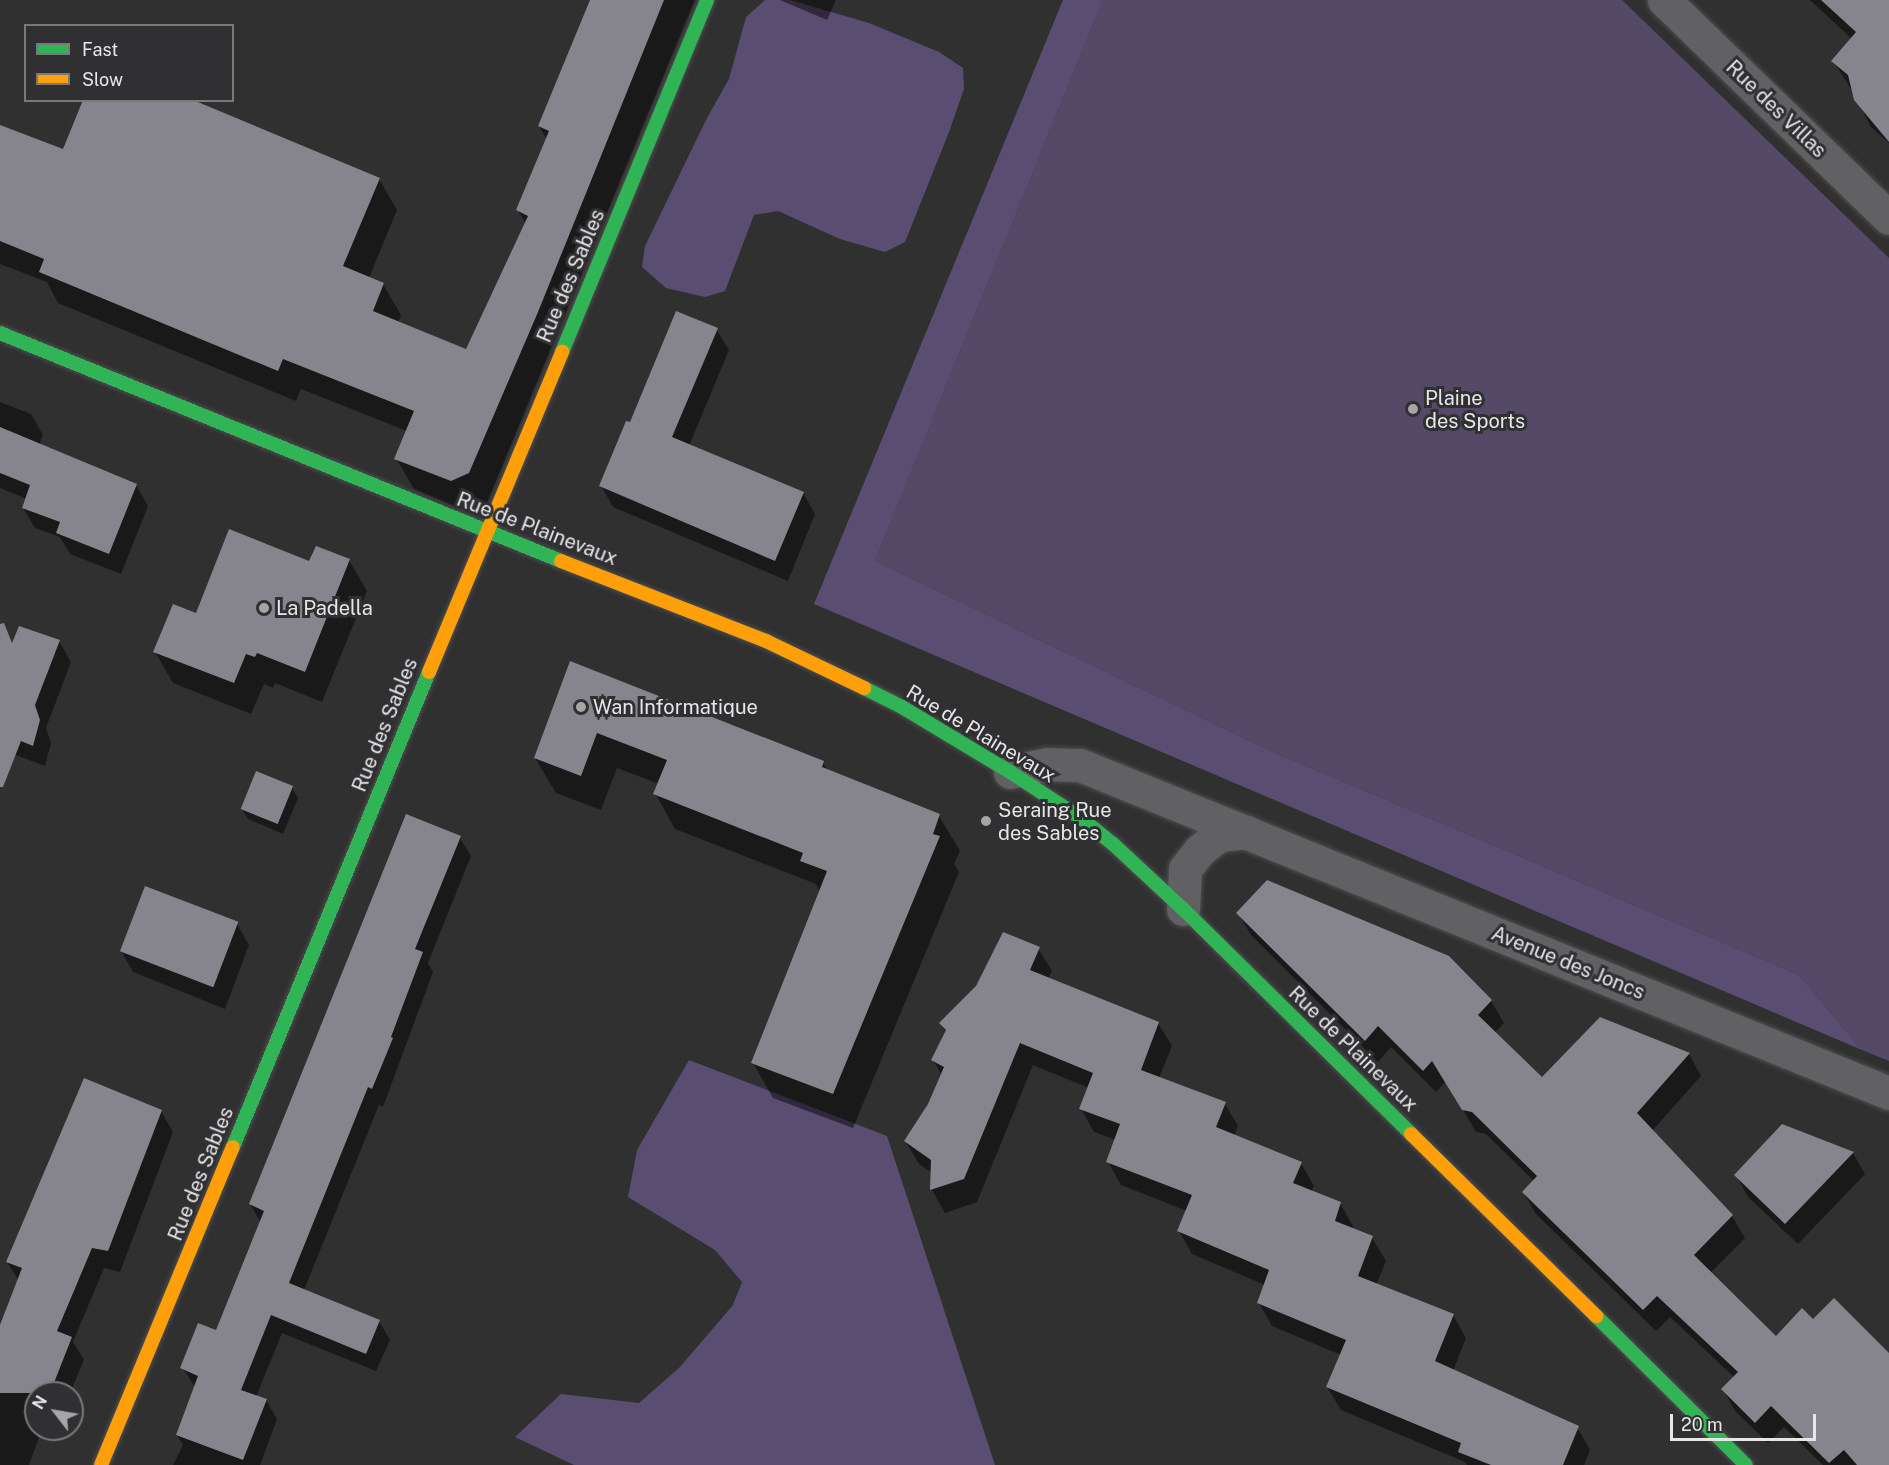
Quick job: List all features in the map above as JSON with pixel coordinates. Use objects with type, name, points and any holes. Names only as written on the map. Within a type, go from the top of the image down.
[{"type":"street","name":"Rue des Sables","points":[[101,1465],[485,531],[707,0]]},
{"type":"street","name":"Rue des Villas","points":[[1664,0],[1889,218]]},
{"type":"street","name":"Rue de Plainevaux","points":[[0,333],[485,531],[766,641],[902,707],[1010,772],[1105,837],[1183,909],[1746,1465]]},
{"type":"street","name":"Avenue des Joncs","points":[[1010,772],[1047,764],[1080,765],[1889,1093]]},
{"type":"street","points":[[1183,909],[1185,869],[1200,850],[1219,835],[1247,832]]},
{"type":"shaded area","points":[[765,0],[790,0],[869,23],[939,52],[963,68],[964,89],[905,242],[885,252],[840,239],[778,211],[754,215],[725,291],[705,297],[666,288],[642,267],[645,246],[707,118],[729,79],[746,17]]},
{"type":"shaded area","points":[[1063,0],[1103,0],[875,561],[1269,750],[1799,975],[1862,1050],[814,604]]},
{"type":"shaded area","name":"Plaine des Sports","points":[[1103,0],[1622,0],[1889,258],[1889,1061],[1862,1050],[1799,975],[1269,750],[875,561]]},
{"type":"shaded area","points":[[689,1060],[887,1136],[995,1465],[574,1465],[515,1437],[561,1394],[639,1403],[680,1367],[733,1305],[742,1282],[715,1250],[628,1197],[637,1150]]},
{"type":"building","points":[[590,0],[664,0],[538,312],[469,473],[451,481],[394,459],[414,411],[283,359],[278,371],[39,272],[44,259],[0,241],[0,125],[63,149],[82,102],[198,102],[380,178],[343,266],[384,283],[373,311],[466,349],[528,216],[516,210],[549,131],[538,126]]},
{"type":"building","points":[[1821,0],[1889,0],[1889,142],[1854,100],[1848,75],[1831,61],[1856,32]]},
{"type":"building","points":[[676,311],[718,328],[672,437],[804,492],[775,561],[599,486],[626,421],[630,422]]},
{"type":"building","points":[[0,427],[137,484],[109,554],[56,533],[60,522],[22,508],[30,485],[0,473]]},
{"type":"building","name":"La Padella","points":[[229,529],[309,561],[316,546],[350,559],[305,672],[257,653],[255,657],[246,654],[234,683],[153,652],[173,604],[196,613]]},
{"type":"building","points":[[4,623],[12,643],[19,626],[60,640],[35,705],[40,720],[33,746],[21,741],[3,787],[0,787],[0,624]]},
{"type":"building","points":[[570,661],[824,761],[822,767],[940,814],[933,834],[940,836],[833,1094],[751,1063],[827,871],[800,861],[803,853],[653,794],[667,760],[597,733],[581,776],[534,758]]},
{"type":"building","points":[[256,771],[293,786],[278,824],[241,809]]},
{"type":"building","points":[[406,814],[461,836],[415,949],[423,952],[391,1037],[393,1038],[372,1089],[368,1087],[289,1283],[380,1320],[366,1354],[271,1315],[241,1390],[267,1399],[243,1460],[176,1435],[198,1376],[180,1368],[198,1323],[216,1330],[264,1211],[249,1204]]},
{"type":"building","points":[[1267,880],[1449,956],[1492,1000],[1478,1015],[1542,1077],[1600,1017],[1690,1053],[1637,1113],[1733,1215],[1694,1255],[1776,1336],[1802,1308],[1813,1319],[1834,1298],[1889,1353],[1889,1465],[1857,1465],[1844,1450],[1829,1463],[1771,1406],[1755,1423],[1721,1389],[1738,1372],[1657,1296],[1643,1310],[1522,1192],[1537,1176],[1472,1112],[1462,1110],[1432,1061],[1423,1071],[1378,1026],[1365,1041],[1236,913]]},
{"type":"building","points":[[145,886],[238,922],[213,987],[120,951]]},
{"type":"building","points":[[1003,932],[1040,947],[1030,970],[1159,1022],[1141,1070],[1226,1102],[1216,1127],[1302,1162],[1293,1183],[1341,1202],[1335,1221],[1373,1236],[1358,1276],[1454,1314],[1435,1361],[1579,1426],[1563,1465],[1491,1465],[1458,1452],[1461,1443],[1326,1387],[1346,1340],[1257,1303],[1269,1270],[1177,1231],[1192,1195],[1106,1162],[1120,1124],[1079,1109],[1093,1073],[1020,1043],[964,1179],[930,1190],[931,1160],[904,1141],[928,1104],[944,1067],[931,1060],[946,1030],[939,1023],[976,986]]},
{"type":"building","points":[[84,1078],[162,1110],[108,1251],[92,1248],[57,1331],[72,1337],[55,1381],[24,1381],[24,1393],[0,1393],[0,1325],[22,1268],[6,1262]]},
{"type":"building","points":[[1782,1124],[1854,1152],[1785,1224],[1734,1175]]},
{"type":"traffic: fast","points":[[562,352],[707,0]]},
{"type":"traffic: fast","points":[[0,333],[561,561]]},
{"type":"traffic: fast","points":[[233,1147],[429,672]]},
{"type":"traffic: fast","points":[[864,688],[902,707],[1010,772],[1082,819],[1113,844],[1183,909],[1411,1134]]},
{"type":"traffic: fast","points":[[1596,1316],[1746,1465]]},
{"type":"traffic: slow","points":[[429,672],[562,352]]},
{"type":"traffic: slow","points":[[561,561],[766,641],[864,688]]},
{"type":"traffic: slow","points":[[1411,1134],[1596,1316]]},
{"type":"traffic: slow","points":[[101,1465],[233,1147]]},
{"type":"place","name":"Plaine des Sports","points":[[1413,409]]},
{"type":"place","name":"La Padella","points":[[264,608]]},
{"type":"place","name":"Wan Informatique","points":[[581,707]]},
{"type":"place","name":"Seraing Rue des Sables","points":[[986,821]]}]
